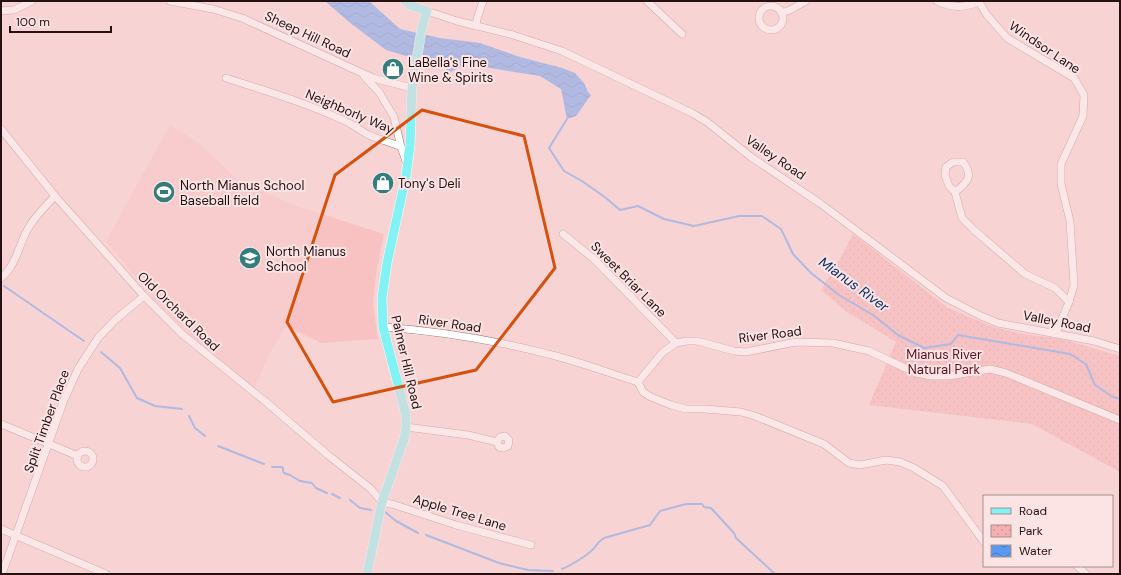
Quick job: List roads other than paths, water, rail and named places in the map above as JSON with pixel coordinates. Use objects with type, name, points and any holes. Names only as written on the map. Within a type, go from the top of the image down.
[{"type":"main road","name":"Valley Road","points":[[405,1],[412,6],[427,11]]},
{"type":"main road","name":"Palmer Hill Road","points":[[367,574],[382,502],[404,439],[406,427],[406,415],[383,327],[382,298],[407,165],[411,130],[412,88],[422,27],[427,11]]},
{"type":"street","points":[[1,11],[14,10],[32,1]]},
{"type":"street","name":"Sheep Hill Road","points":[[170,1],[213,9],[242,18],[373,78],[412,88]]},
{"type":"street","points":[[476,26],[483,1]]},
{"type":"street","points":[[647,1],[682,34]]},
{"type":"street","points":[[781,13],[806,1]]},
{"type":"street","points":[[937,1],[950,6],[960,7],[980,2]]},
{"type":"street","name":"Windsor Lane","points":[[980,2],[987,15],[1006,38],[1074,78],[1084,94],[1083,116],[1061,164],[1061,184],[1070,221],[1074,285],[1069,302],[1056,333]]},
{"type":"street","name":"Valley Road","points":[[427,11],[476,26],[513,34],[562,51],[692,113],[707,122],[751,156],[821,204],[946,298],[975,313],[998,323],[1094,341],[1120,349]]},
{"type":"street","points":[[360,72],[379,92],[394,117],[401,147]]},
{"type":"street","name":"Neighborly Way","points":[[226,78],[327,112],[348,122],[368,135],[393,143],[401,147],[407,165]]},
{"type":"street","name":"Old Orchard Road","points":[[1,129],[55,196],[144,296],[182,334],[371,489],[382,502]]},
{"type":"street","points":[[955,192],[962,218],[974,230],[1025,274],[1055,288],[1069,302]]},
{"type":"street","points":[[1,278],[9,270],[28,228],[55,196]]},
{"type":"street","name":"Sweet Briar Lane","points":[[563,234],[594,259],[676,343]]},
{"type":"street","name":"Split Timber Place","points":[[2,574],[17,536],[64,400],[78,369],[98,338],[115,320],[144,296]]},
{"type":"street","name":"River Road","points":[[383,327],[474,338],[504,344],[549,354],[638,382]]},
{"type":"street","name":"River Road","points":[[676,343],[687,341],[697,342],[734,351],[746,352],[796,342],[833,343],[869,351],[916,373],[931,376],[949,376],[990,369],[1006,373],[1120,420]]},
{"type":"street","points":[[676,343],[663,352],[638,382],[643,392],[671,406],[686,409],[741,412],[755,416],[824,444],[849,463],[860,464],[886,460],[900,462],[914,468],[943,486],[983,541]]},
{"type":"street","points":[[1,424],[78,456]]},
{"type":"street","points":[[406,427],[468,435],[497,442]]},
{"type":"street","name":"Apple Tree Lane","points":[[382,502],[456,525],[531,545]]},
{"type":"street","points":[[1,529],[106,574]]},
{"type":"street","points":[[1077,569],[1086,574]]},
{"type":"water","points":[[325,1],[369,1],[400,29],[440,38],[480,43],[520,57],[562,68],[575,73],[584,83],[591,95],[576,116],[567,119],[561,89],[540,76],[465,64],[451,72],[442,67],[386,50],[349,22]]},
{"type":"waterway","name":"Mianus River","points":[[567,119],[549,148],[564,171],[582,181],[620,210],[638,206],[664,219],[694,226],[739,216],[762,216],[781,229],[793,254],[811,273],[839,295],[873,315],[898,335],[924,348],[951,344],[958,335],[1070,354],[1086,364],[1095,385],[1113,397],[1120,399]]},
{"type":"waterway","points":[[4,286],[84,341]]},
{"type":"waterway","points":[[101,352],[120,368],[137,398],[155,406],[182,409]]},
{"type":"waterway","points":[[189,416],[195,428],[205,436]]},
{"type":"waterway","points":[[218,446],[264,464]]},
{"type":"waterway","points":[[272,467],[282,467],[284,473],[300,481],[312,483],[316,488],[327,493]]},
{"type":"waterway","points":[[332,494],[340,498]]},
{"type":"waterway","points":[[350,500],[360,508],[371,510]]},
{"type":"waterway","points":[[562,569],[575,563],[592,550],[604,538],[650,525],[660,511],[686,504],[702,504],[704,507],[711,508],[734,533],[736,538],[775,574]]},
{"type":"waterway","points":[[385,512],[396,521],[418,533]]},
{"type":"waterway","points":[[426,535],[499,563],[528,570],[553,571]]},
{"type":"place","name":"LaBella's Fine Wine & Spirits","points":[[393,69]]},
{"type":"place","name":"Tony's Deli","points":[[383,183]]},
{"type":"place","name":"North Mianus School Baseball field","points":[[164,192]]},
{"type":"place","name":"North Mianus School","points":[[250,258]]},
{"type":"park label","name":"Mianus River Natural Park","points":[[944,362]]}]
